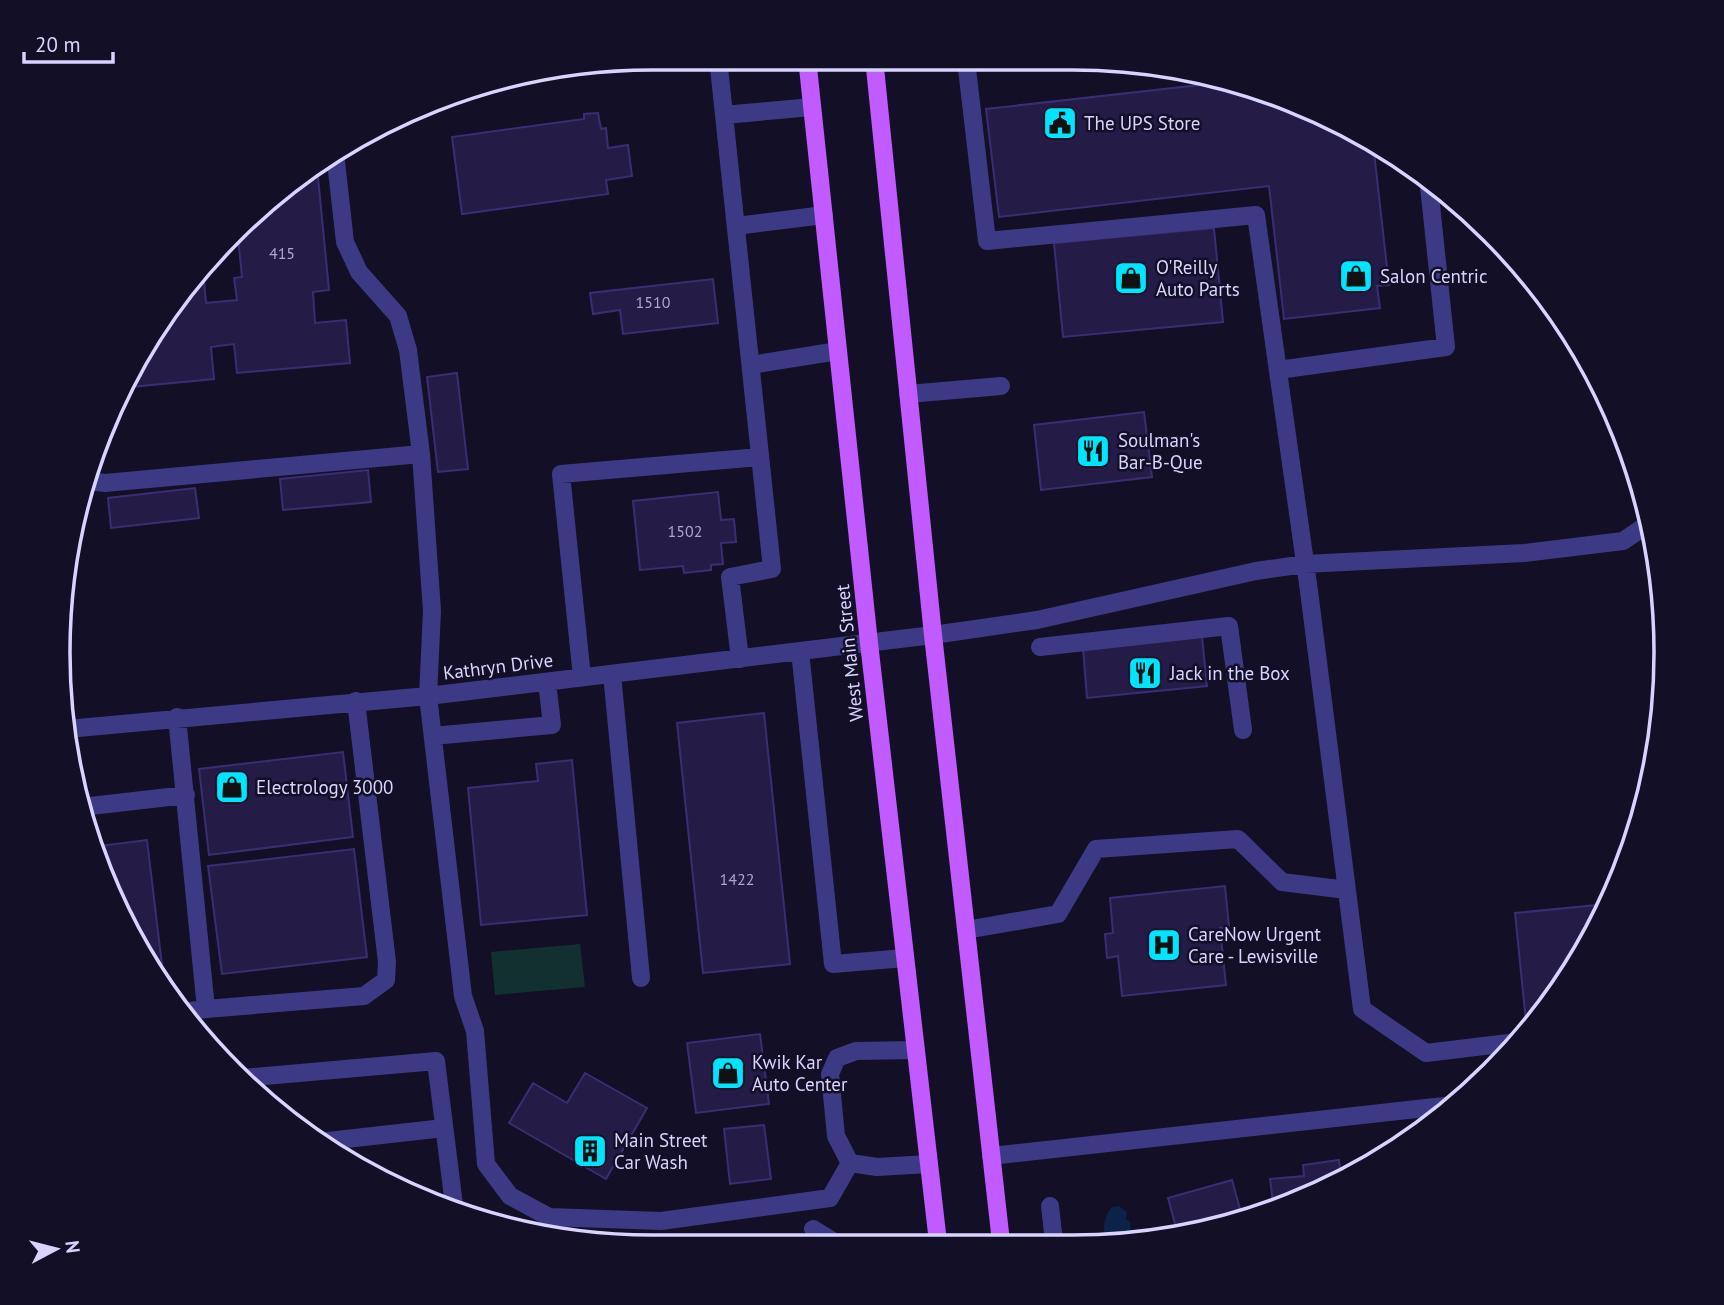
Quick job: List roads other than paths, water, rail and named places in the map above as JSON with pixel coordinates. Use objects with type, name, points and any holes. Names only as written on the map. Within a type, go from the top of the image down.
[{"type":"main road","name":"West Main Street","points":[[808,70],[869,643],[937,1235]]},
{"type":"main road","points":[[875,70],[933,635],[1000,1235]]},
{"type":"street","points":[[719,70],[772,569],[730,577],[740,659]]},
{"type":"street","points":[[967,70],[987,241],[1256,215],[1305,564],[1362,1009],[1426,1053],[1502,1044]]},
{"type":"street","points":[[724,115],[812,107]]},
{"type":"street","points":[[336,164],[345,242],[359,272],[398,316],[408,350],[421,454],[432,611],[428,696],[463,996],[475,1031],[486,1164],[510,1196],[550,1217],[661,1221],[830,1198],[850,1163]]},
{"type":"street","points":[[1278,370],[1446,347],[1430,193]]},
{"type":"street","points":[[736,226],[824,215]]},
{"type":"street","points":[[751,365],[838,351]]},
{"type":"street","points":[[908,394],[1001,386]]},
{"type":"street","points":[[96,482],[421,454]]},
{"type":"street","points":[[582,677],[561,474],[760,457]]},
{"type":"street","name":"Kathryn Drive","points":[[75,728],[428,696],[933,635],[1037,620],[1256,571],[1305,564],[1524,553],[1623,541],[1641,529]]},
{"type":"street","points":[[1040,647],[1229,626],[1243,730]]},
{"type":"street","points":[[800,651],[833,964],[905,958]]},
{"type":"street","points":[[612,674],[641,978]]},
{"type":"street","points":[[433,736],[552,725],[547,681]]},
{"type":"street","points":[[193,1011],[364,996],[386,980],[387,962],[356,701]]},
{"type":"street","points":[[177,717],[206,1009]]},
{"type":"street","points":[[91,806],[186,795]]},
{"type":"street","points":[[966,930],[1058,914],[1096,849],[1238,839],[1282,882],[1347,890]]},
{"type":"street","points":[[850,1163],[836,1136],[830,1074],[837,1058],[856,1051],[916,1050]]},
{"type":"street","points":[[255,1078],[436,1061],[451,1199]]},
{"type":"street","points":[[991,1156],[1436,1107]]},
{"type":"street","points":[[334,1140],[444,1128]]},
{"type":"street","points":[[850,1163],[877,1167],[929,1164]]},
{"type":"street","points":[[1050,1206],[1053,1235]]},
{"type":"street","points":[[813,1229],[823,1235]]},
{"type":"water","points":[[1119,1206],[1127,1212],[1126,1219],[1134,1231],[1104,1234],[1108,1213],[1112,1207]]},
{"type":"place","name":"The UPS Store","points":[[1060,123]]},
{"type":"place","name":"Salon Centric","points":[[1356,276]]},
{"type":"place","name":"O'Reilly Auto Parts","points":[[1131,278]]},
{"type":"place","name":"Soulman's Bar-B-Que","points":[[1093,451]]},
{"type":"place","name":"Jack in the Box","points":[[1145,673]]},
{"type":"place","name":"Electrology 3000","points":[[232,787]]},
{"type":"place","name":"CareNow Urgent Care - Lewisville","points":[[1164,945]]},
{"type":"place","name":"Kwik Kar Auto Center","points":[[728,1073]]},
{"type":"place","name":"Main Street Car Wash","points":[[590,1151]]}]
